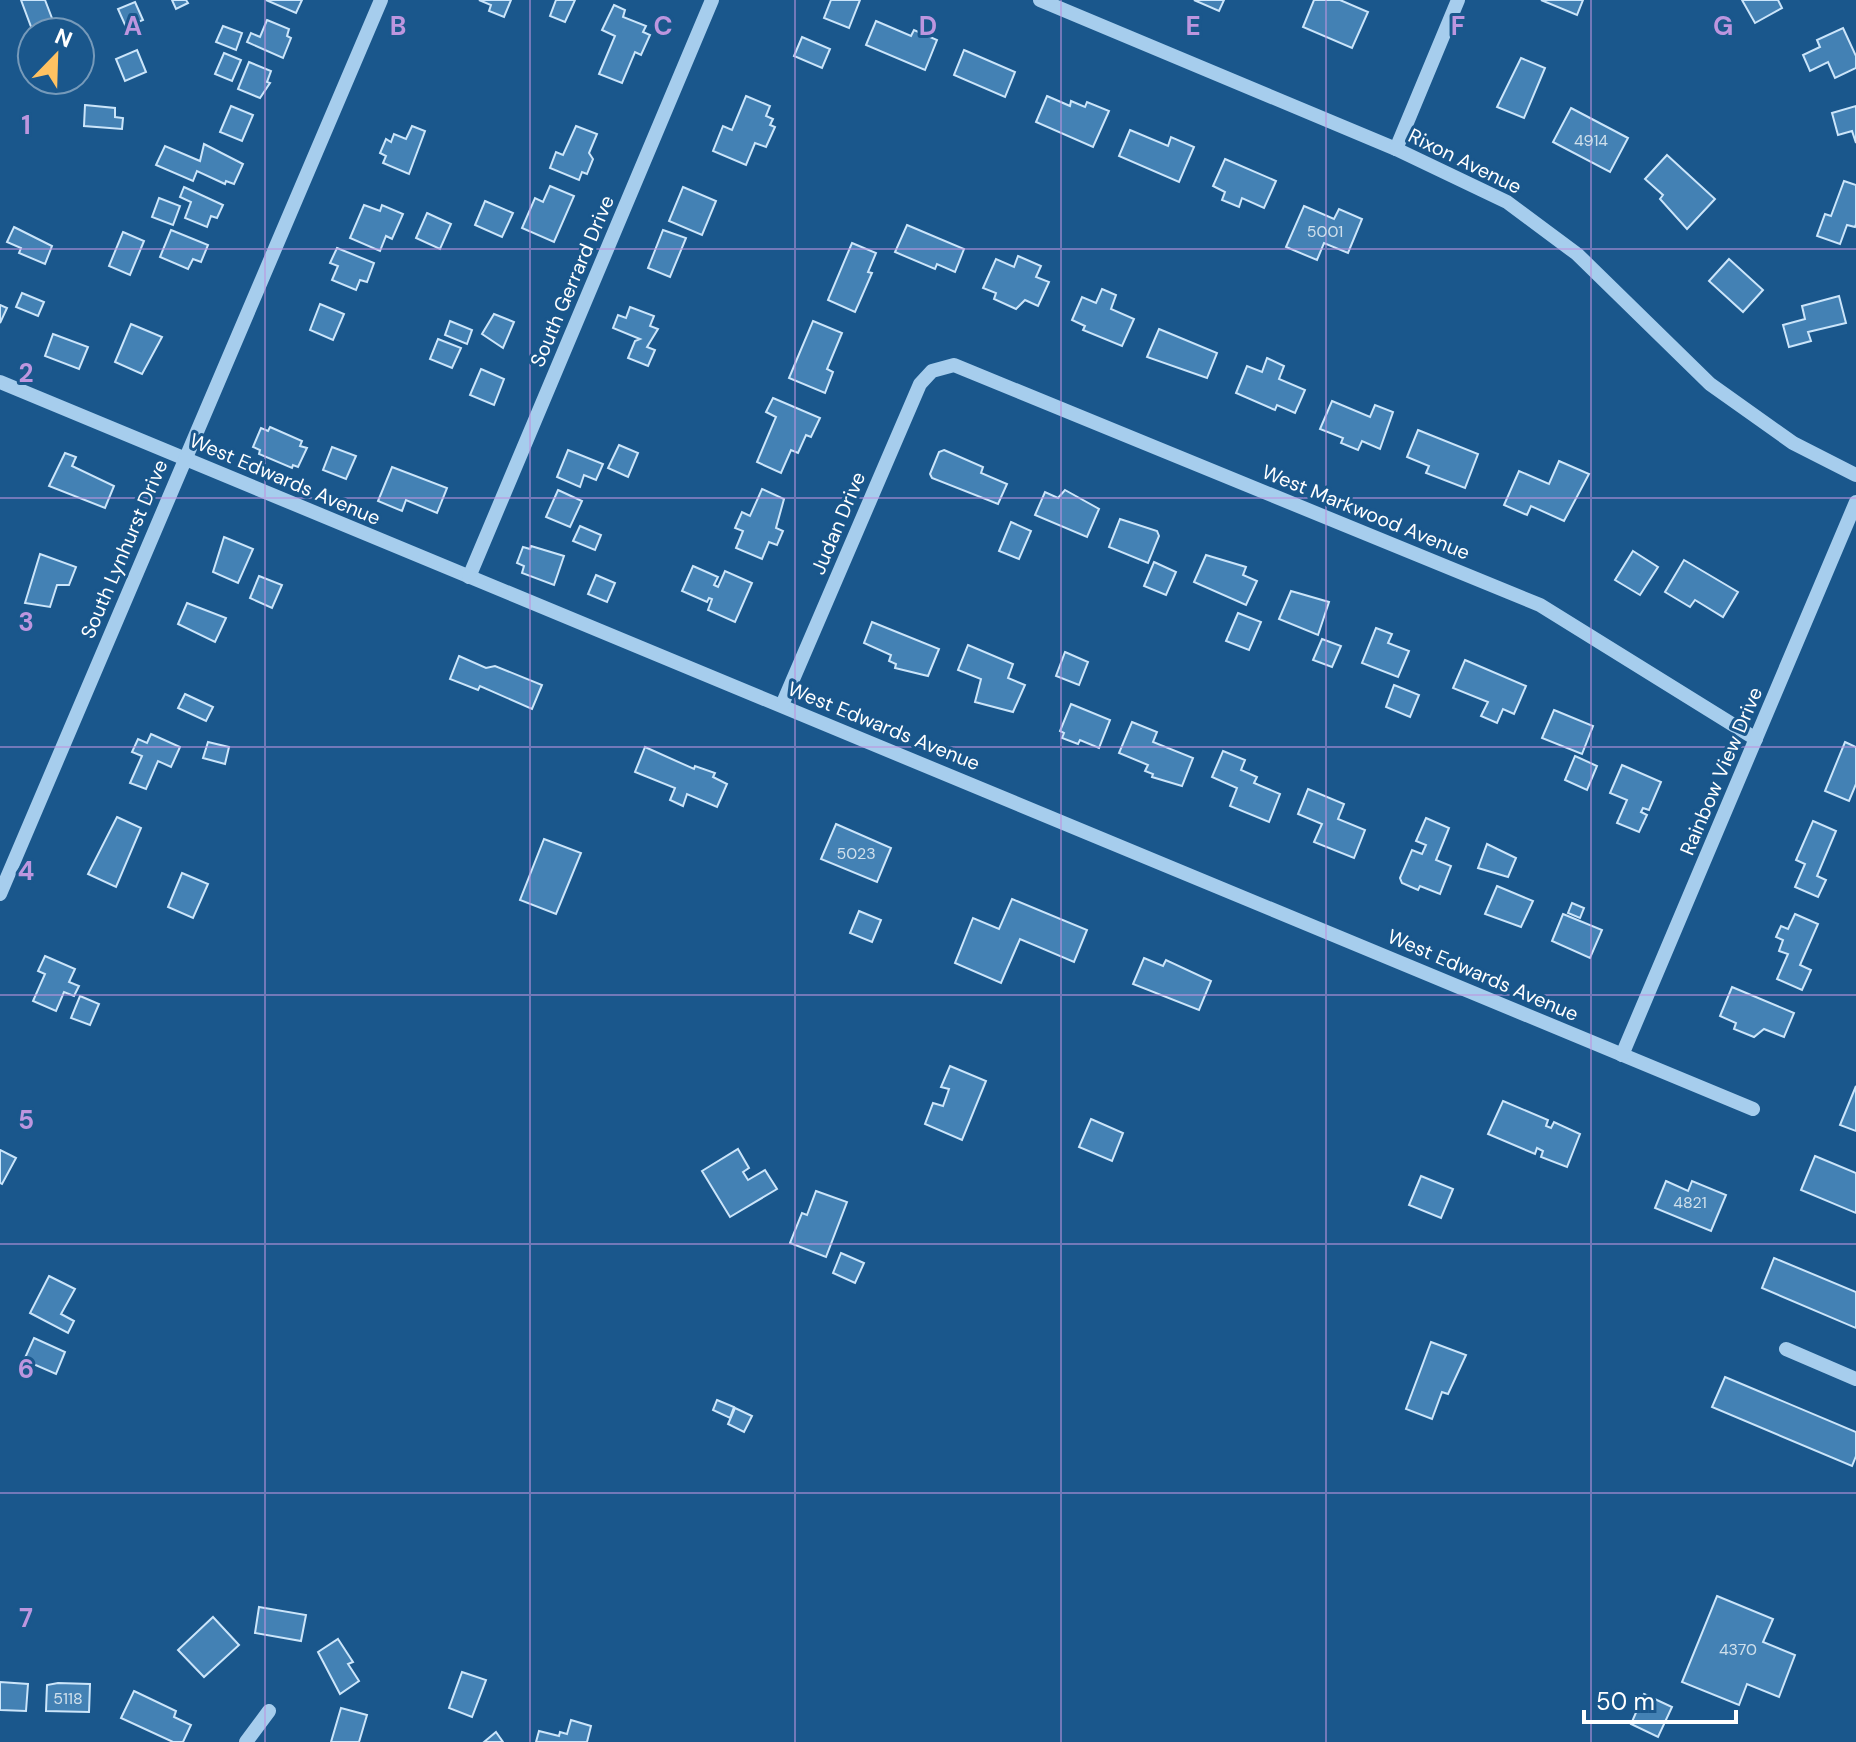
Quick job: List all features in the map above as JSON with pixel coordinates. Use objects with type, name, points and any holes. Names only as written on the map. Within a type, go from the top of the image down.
[{"type":"street","name":"South Lynhurst Drive","points":[[0,894],[381,0]]},
{"type":"street","name":"South Gerrard Drive","points":[[469,577],[712,0]]},
{"type":"street","name":"Rixon Avenue","points":[[1040,0],[1068,5],[1481,187],[1531,217],[1577,254],[1710,384],[1793,443],[1856,475]]},
{"type":"street","points":[[1396,149],[1458,0]]},
{"type":"street","name":"West Markwood Avenue","points":[[941,367],[959,366],[1540,605],[1756,739]]},
{"type":"street","name":"Judan Drive","points":[[782,705],[920,384],[941,367]]},
{"type":"street","name":"West Edwards Avenue","points":[[0,382],[1753,1109]]},
{"type":"street","name":"Rainbow View Drive","points":[[1622,1055],[1856,502]]},
{"type":"street","points":[[1786,1349],[1856,1379]]},
{"type":"street","points":[[246,1742],[269,1711]]},
{"type":"building","points":[[21,0],[45,0],[51,16],[27,16]]},
{"type":"building","points":[[172,0],[186,0],[188,3],[176,9]]},
{"type":"building","points":[[266,0],[302,0],[296,13]]},
{"type":"building","points":[[479,0],[511,0],[504,17],[489,11],[491,5]]},
{"type":"building","points":[[556,0],[575,0],[565,22],[550,16]]},
{"type":"building","points":[[831,0],[860,0],[849,28],[824,18]]},
{"type":"building","points":[[1194,0],[1224,0],[1219,11]]},
{"type":"building","points":[[1314,0],[1340,0],[1368,12],[1352,48],[1303,27]]},
{"type":"building","points":[[1541,0],[1583,0],[1577,15]]},
{"type":"building","points":[[1742,0],[1778,0],[1782,8],[1755,23]]},
{"type":"building","points":[[135,2],[143,20],[126,27],[118,9]]},
{"type":"building","points":[[614,5],[625,10],[623,17],[646,26],[643,32],[650,35],[641,55],[635,52],[622,83],[599,74],[615,36],[602,30]]},
{"type":"building","points":[[267,20],[289,29],[287,36],[291,38],[283,58],[247,42],[251,33],[260,37]]},
{"type":"building","points":[[876,21],[911,36],[914,30],[937,40],[925,70],[866,45]]},
{"type":"building","points":[[223,26],[242,33],[236,50],[216,42]]},
{"type":"building","points":[[1843,28],[1856,56],[1856,68],[1835,78],[1828,62],[1810,71],[1803,55],[1820,47],[1817,40]]},
{"type":"building","points":[[802,37],[830,49],[822,68],[794,56]]},
{"type":"building","points":[[137,50],[146,72],[125,81],[116,59]]},
{"type":"building","points":[[964,50],[1015,72],[1005,97],[954,75]]},
{"type":"building","points":[[224,53],[241,60],[232,81],[215,74]]},
{"type":"building","points":[[1521,58],[1545,68],[1524,118],[1497,107]]},
{"type":"building","points":[[249,62],[271,71],[267,82],[270,83],[260,98],[238,89]]},
{"type":"building","points":[[746,96],[770,106],[766,116],[773,119],[770,125],[775,127],[766,147],[755,143],[746,165],[713,151],[723,126],[732,130]]},
{"type":"building","points":[[1047,96],[1070,106],[1071,101],[1085,107],[1087,102],[1109,111],[1093,147],[1036,122]]},
{"type":"building","points":[[85,105],[115,108],[115,117],[123,118],[122,129],[84,126]]},
{"type":"building","points":[[231,106],[253,115],[242,141],[220,132]]},
{"type":"building","points":[[1856,106],[1856,143],[1852,131],[1838,135],[1832,113]]},
{"type":"building","points":[[1571,108],[1628,138],[1610,172],[1553,142]]},
{"type":"building","points":[[412,126],[425,131],[409,174],[383,163],[386,156],[380,153],[386,139],[391,142],[394,134],[406,139]]},
{"type":"building","points":[[576,126],[597,134],[589,153],[593,159],[587,174],[582,172],[579,180],[550,168],[556,152],[563,155]]},
{"type":"building","points":[[1130,130],[1168,146],[1171,137],[1194,147],[1179,182],[1119,156]]},
{"type":"building","points":[[204,144],[243,164],[234,184],[226,181],[225,184],[197,171],[193,181],[156,165],[165,146],[200,161]]},
{"type":"building","points":[[1667,155],[1715,199],[1687,229],[1660,199],[1663,195],[1645,179]]},
{"type":"building","points":[[1225,159],[1276,181],[1264,208],[1242,198],[1239,207],[1222,200],[1225,192],[1213,186]]},
{"type":"building","points":[[1844,181],[1856,185],[1856,224],[1855,227],[1847,225],[1840,244],[1817,236],[1825,214],[1831,216]]},
{"type":"building","points":[[550,186],[574,196],[554,242],[522,228],[535,198],[543,202]]},
{"type":"building","points":[[184,187],[223,205],[217,218],[211,216],[207,227],[185,218],[191,202],[180,197]]},
{"type":"building","points":[[683,187],[716,201],[702,235],[669,221]]},
{"type":"building","points":[[159,198],[180,206],[173,225],[152,217]]},
{"type":"building","points":[[485,201],[513,213],[502,237],[475,225]]},
{"type":"building","points":[[364,205],[380,211],[382,205],[403,214],[392,239],[386,236],[380,251],[350,238]]},
{"type":"building","points":[[1304,206],[1334,219],[1339,209],[1362,219],[1348,253],[1324,243],[1317,260],[1286,247]]},
{"type":"building","points":[[427,213],[451,224],[440,249],[416,238]]},
{"type":"building","points":[[907,225],[964,249],[955,272],[937,264],[935,269],[895,252]]},
{"type":"building","points":[[14,227],[52,246],[45,264],[19,253],[21,248],[7,242]]},
{"type":"building","points":[[171,230],[208,245],[201,262],[193,259],[188,269],[160,257]]},
{"type":"building","points":[[663,230],[686,238],[670,277],[648,268]]},
{"type":"building","points":[[123,232],[144,241],[130,275],[109,266]]},
{"type":"building","points":[[852,243],[876,253],[868,272],[872,273],[855,312],[828,300]]},
{"type":"building","points":[[337,248],[374,263],[367,282],[360,280],[356,290],[332,280],[338,266],[330,263]]},
{"type":"building","points":[[1018,256],[1041,266],[1036,277],[1049,282],[1038,306],[1025,300],[1016,309],[994,299],[996,293],[983,288],[996,259],[1014,267]]},
{"type":"building","points":[[1729,259],[1763,290],[1743,312],[1709,281]]},
{"type":"building","points":[[1102,289],[1116,295],[1111,309],[1134,319],[1122,346],[1083,330],[1085,326],[1072,320],[1082,297],[1096,303]]},
{"type":"building","points":[[22,293],[44,302],[38,316],[16,307]]},
{"type":"building","points":[[1839,296],[1846,323],[1808,332],[1811,341],[1789,347],[1783,325],[1805,319],[1802,306]]},
{"type":"building","points":[[320,304],[344,314],[333,340],[310,330]]},
{"type":"building","points":[[0,305],[7,308],[0,323]]},
{"type":"building","points":[[630,307],[654,316],[650,326],[658,329],[647,347],[655,350],[648,366],[628,358],[635,341],[640,339],[613,328],[618,315],[626,318]]},
{"type":"building","points":[[494,314],[514,322],[503,348],[482,334]]},
{"type":"building","points":[[450,321],[472,330],[467,344],[445,335]]},
{"type":"building","points":[[813,321],[842,333],[827,369],[833,372],[825,393],[789,378]]},
{"type":"building","points":[[131,324],[162,337],[142,374],[115,362]]},
{"type":"building","points":[[1159,329],[1217,353],[1207,378],[1147,357]]},
{"type":"building","points":[[53,334],[88,347],[79,369],[45,356]]},
{"type":"building","points":[[438,339],[461,348],[452,368],[430,359]]},
{"type":"building","points":[[1267,358],[1284,366],[1279,379],[1305,390],[1295,413],[1277,405],[1275,410],[1236,393],[1247,366],[1262,372]]},
{"type":"building","points":[[481,369],[504,379],[494,405],[470,395]]},
{"type":"building","points":[[773,398],[820,418],[811,437],[806,435],[798,453],[791,450],[781,473],[757,462],[776,417],[766,412]]},
{"type":"building","points":[[1332,401],[1370,417],[1375,405],[1393,412],[1380,449],[1362,441],[1358,450],[1341,443],[1343,438],[1320,429]]},
{"type":"building","points":[[270,427],[302,441],[300,446],[307,448],[298,467],[293,465],[292,468],[259,454],[260,450],[253,447],[261,428],[268,431]]},
{"type":"building","points":[[1418,430],[1478,454],[1465,488],[1426,473],[1429,466],[1407,457]]},
{"type":"building","points":[[619,445],[638,453],[628,477],[608,468]]},
{"type":"building","points":[[332,447],[356,456],[346,479],[323,470]]},
{"type":"building","points":[[568,450],[603,464],[596,480],[584,475],[580,487],[557,477]]},
{"type":"building","points":[[944,450],[983,467],[981,473],[1007,484],[998,504],[932,478],[930,474],[939,452]]},
{"type":"building","points":[[65,453],[76,457],[72,466],[114,486],[105,508],[49,486]]},
{"type":"building","points":[[1559,461],[1589,474],[1564,521],[1531,506],[1527,515],[1504,505],[1519,471],[1549,484]]},
{"type":"building","points":[[392,467],[447,488],[437,513],[406,500],[402,511],[378,501]]},
{"type":"building","points":[[762,489],[784,499],[776,528],[783,531],[777,545],[769,542],[762,559],[736,548],[743,531],[735,528],[742,512],[750,516]]},
{"type":"building","points":[[558,490],[582,501],[570,527],[546,517]]},
{"type":"building","points":[[1065,490],[1099,509],[1087,537],[1035,515],[1045,492],[1058,498]]},
{"type":"building","points":[[1120,519],[1157,531],[1159,536],[1148,563],[1109,547]]},
{"type":"building","points":[[1011,522],[1031,531],[1019,559],[999,551]]},
{"type":"building","points":[[580,526],[601,535],[595,550],[573,541]]},
{"type":"building","points":[[224,537],[253,549],[238,583],[213,572]]},
{"type":"building","points":[[531,546],[564,556],[554,585],[522,573],[524,566],[517,563],[523,547],[530,549]]},
{"type":"building","points":[[1633,551],[1658,567],[1640,595],[1615,580]]},
{"type":"building","points":[[40,554],[76,567],[69,585],[57,585],[50,607],[25,603]]},
{"type":"building","points":[[1206,555],[1246,567],[1243,575],[1257,581],[1246,605],[1194,582]]},
{"type":"building","points":[[1684,560],[1738,592],[1723,617],[1695,600],[1690,607],[1665,592]]},
{"type":"building","points":[[1154,562],[1176,572],[1166,595],[1144,586]]},
{"type":"building","points":[[693,566],[718,577],[714,585],[718,587],[725,571],[752,583],[735,622],[708,610],[712,599],[709,598],[707,602],[682,591]]},
{"type":"building","points":[[596,575],[615,583],[607,602],[588,594]]},
{"type":"building","points":[[259,576],[282,585],[272,608],[250,598]]},
{"type":"building","points":[[1291,591],[1329,602],[1318,635],[1279,619]]},
{"type":"building","points":[[187,603],[226,618],[215,642],[178,624]]},
{"type":"building","points":[[1238,613],[1261,622],[1249,650],[1226,641]]},
{"type":"building","points":[[872,622],[939,649],[928,676],[895,668],[896,664],[889,661],[891,655],[864,643]]},
{"type":"building","points":[[1376,628],[1392,634],[1388,643],[1409,651],[1398,677],[1362,663]]},
{"type":"building","points":[[1322,639],[1341,646],[1332,667],[1313,660]]},
{"type":"building","points":[[968,645],[1013,664],[1008,678],[1025,685],[1013,712],[975,702],[981,679],[958,670]]},
{"type":"building","points":[[1065,652],[1088,662],[1079,685],[1056,676]]},
{"type":"building","points":[[459,656],[486,668],[495,666],[542,685],[532,709],[480,686],[478,690],[450,679]]},
{"type":"building","points":[[1465,660],[1526,686],[1514,714],[1503,709],[1497,723],[1481,716],[1488,702],[1453,688]]},
{"type":"building","points":[[1394,685],[1419,695],[1410,717],[1386,707]]},
{"type":"building","points":[[185,694],[213,707],[206,721],[178,708]]},
{"type":"building","points":[[1071,704],[1110,720],[1099,748],[1080,740],[1078,744],[1062,738],[1064,733],[1060,731]]},
{"type":"building","points":[[1554,710],[1593,726],[1582,754],[1542,738]]},
{"type":"building","points":[[1132,722],[1157,732],[1153,742],[1193,758],[1182,786],[1152,777],[1153,774],[1145,771],[1148,765],[1119,753]]},
{"type":"building","points":[[151,734],[180,747],[171,767],[158,761],[146,789],[130,783],[142,756],[132,752],[138,739],[147,743]]},
{"type":"building","points":[[208,742],[229,747],[225,764],[203,758]]},
{"type":"building","points":[[1845,742],[1856,747],[1856,784],[1849,801],[1825,791]]},
{"type":"building","points":[[645,747],[694,769],[695,766],[715,773],[713,777],[727,784],[717,807],[687,794],[683,806],[670,800],[675,788],[635,772]]},
{"type":"building","points":[[1223,751],[1245,760],[1241,770],[1257,777],[1254,783],[1280,794],[1269,822],[1230,806],[1237,788],[1212,777]]},
{"type":"building","points":[[1575,756],[1597,766],[1587,790],[1565,780]]},
{"type":"building","points":[[1622,765],[1661,782],[1649,810],[1643,808],[1641,812],[1647,815],[1639,832],[1617,823],[1627,800],[1610,793]]},
{"type":"building","points":[[1308,789],[1344,804],[1338,819],[1365,830],[1354,858],[1314,842],[1322,824],[1298,814]]},
{"type":"building","points":[[117,817],[141,828],[116,887],[88,874]]},
{"type":"building","points":[[1426,818],[1449,828],[1436,860],[1451,866],[1440,894],[1420,886],[1418,890],[1402,883],[1400,878],[1412,850],[1422,854],[1426,845],[1416,841]]},
{"type":"building","points":[[1813,821],[1836,831],[1817,876],[1826,880],[1818,897],[1795,887],[1805,864],[1796,860]]},
{"type":"building","points":[[836,824],[891,848],[877,882],[821,859]]},
{"type":"building","points":[[544,839],[581,853],[556,914],[520,900]]},
{"type":"building","points":[[1487,844],[1516,858],[1508,877],[1478,868]]},
{"type":"building","points":[[182,873],[208,884],[193,918],[168,907]]},
{"type":"building","points":[[1497,886],[1533,901],[1521,927],[1485,914]]},
{"type":"building","points":[[1012,899],[1087,930],[1074,962],[1020,939],[1001,983],[955,963],[973,918],[999,929]]},
{"type":"building","points":[[1572,903],[1584,908],[1580,918],[1568,913]]},
{"type":"building","points":[[859,911],[881,920],[872,942],[850,933]]},
{"type":"building","points":[[1563,914],[1602,930],[1590,958],[1552,941]]},
{"type":"building","points":[[1795,914],[1818,924],[1800,965],[1811,970],[1802,990],[1777,979],[1788,954],[1779,951],[1783,940],[1776,937],[1781,926],[1788,929]]},
{"type":"building","points":[[45,956],[75,969],[69,982],[79,986],[74,996],[64,992],[56,1011],[33,1001],[45,974],[38,971]]},
{"type":"building","points":[[1144,958],[1163,966],[1166,960],[1211,981],[1199,1010],[1133,984]]},
{"type":"building","points":[[1732,987],[1794,1013],[1784,1037],[1764,1029],[1754,1037],[1734,1029],[1736,1023],[1720,1016]]},
{"type":"building","points":[[80,996],[99,1004],[90,1025],[71,1018]]},
{"type":"building","points":[[950,1066],[986,1081],[962,1140],[925,1124],[933,1103],[943,1106],[949,1089],[941,1087]]},
{"type":"building","points":[[1856,1086],[1856,1131],[1840,1125]]},
{"type":"building","points":[[1503,1101],[1548,1120],[1546,1126],[1551,1128],[1554,1122],[1580,1134],[1567,1167],[1541,1157],[1543,1151],[1537,1148],[1535,1154],[1488,1134]]},
{"type":"building","points":[[1091,1119],[1123,1133],[1112,1161],[1079,1147]]},
{"type":"building","points":[[738,1149],[749,1168],[743,1172],[748,1180],[765,1170],[777,1189],[730,1217],[702,1171]]},
{"type":"building","points":[[0,1150],[16,1158],[2,1184],[0,1183]]},
{"type":"building","points":[[1815,1156],[1856,1173],[1856,1213],[1801,1190]]},
{"type":"building","points":[[1421,1176],[1453,1189],[1441,1218],[1409,1205]]},
{"type":"building","points":[[1666,1181],[1688,1191],[1692,1181],[1726,1195],[1711,1231],[1655,1208]]},
{"type":"building","points":[[816,1191],[847,1202],[826,1257],[790,1243],[802,1213],[807,1215]]},
{"type":"building","points":[[841,1253],[864,1263],[855,1283],[833,1273]]},
{"type":"building","points":[[1774,1258],[1856,1292],[1856,1328],[1762,1288]]},
{"type":"building","points":[[49,1276],[75,1289],[61,1314],[74,1321],[68,1333],[30,1313]]},
{"type":"building","points":[[34,1338],[65,1352],[56,1374],[24,1360]]},
{"type":"building","points":[[1431,1342],[1466,1355],[1448,1394],[1442,1392],[1432,1419],[1406,1409]]},
{"type":"building","points":[[1725,1377],[1856,1432],[1856,1456],[1852,1466],[1712,1407]]},
{"type":"building","points":[[717,1400],[734,1407],[730,1418],[713,1410]]},
{"type":"building","points":[[735,1408],[752,1416],[744,1432],[728,1424]]},
{"type":"building","points":[[1717,1596],[1773,1619],[1763,1642],[1795,1655],[1779,1697],[1747,1684],[1739,1705],[1682,1682]]},
{"type":"building","points":[[259,1607],[306,1615],[301,1641],[255,1633]]},
{"type":"building","points":[[213,1617],[239,1645],[204,1677],[178,1650]]},
{"type":"building","points":[[338,1639],[353,1662],[348,1664],[359,1681],[340,1694],[318,1652]]},
{"type":"building","points":[[462,1672],[486,1680],[472,1717],[449,1708]]},
{"type":"building","points":[[0,1682],[28,1684],[26,1711],[0,1710]]},
{"type":"building","points":[[90,1684],[89,1712],[46,1711],[47,1685]]},
{"type":"building","points":[[134,1691],[176,1711],[174,1717],[191,1725],[183,1742],[173,1742],[121,1718]]},
{"type":"building","points":[[1644,1694],[1672,1707],[1658,1737],[1631,1724]]},
{"type":"building","points":[[341,1708],[367,1715],[359,1742],[331,1742]]},
{"type":"building","points":[[571,1720],[591,1726],[587,1742],[536,1742],[539,1731],[559,1736],[560,1732],[567,1734]]},
{"type":"building","points":[[496,1732],[503,1742],[484,1742]]}]
